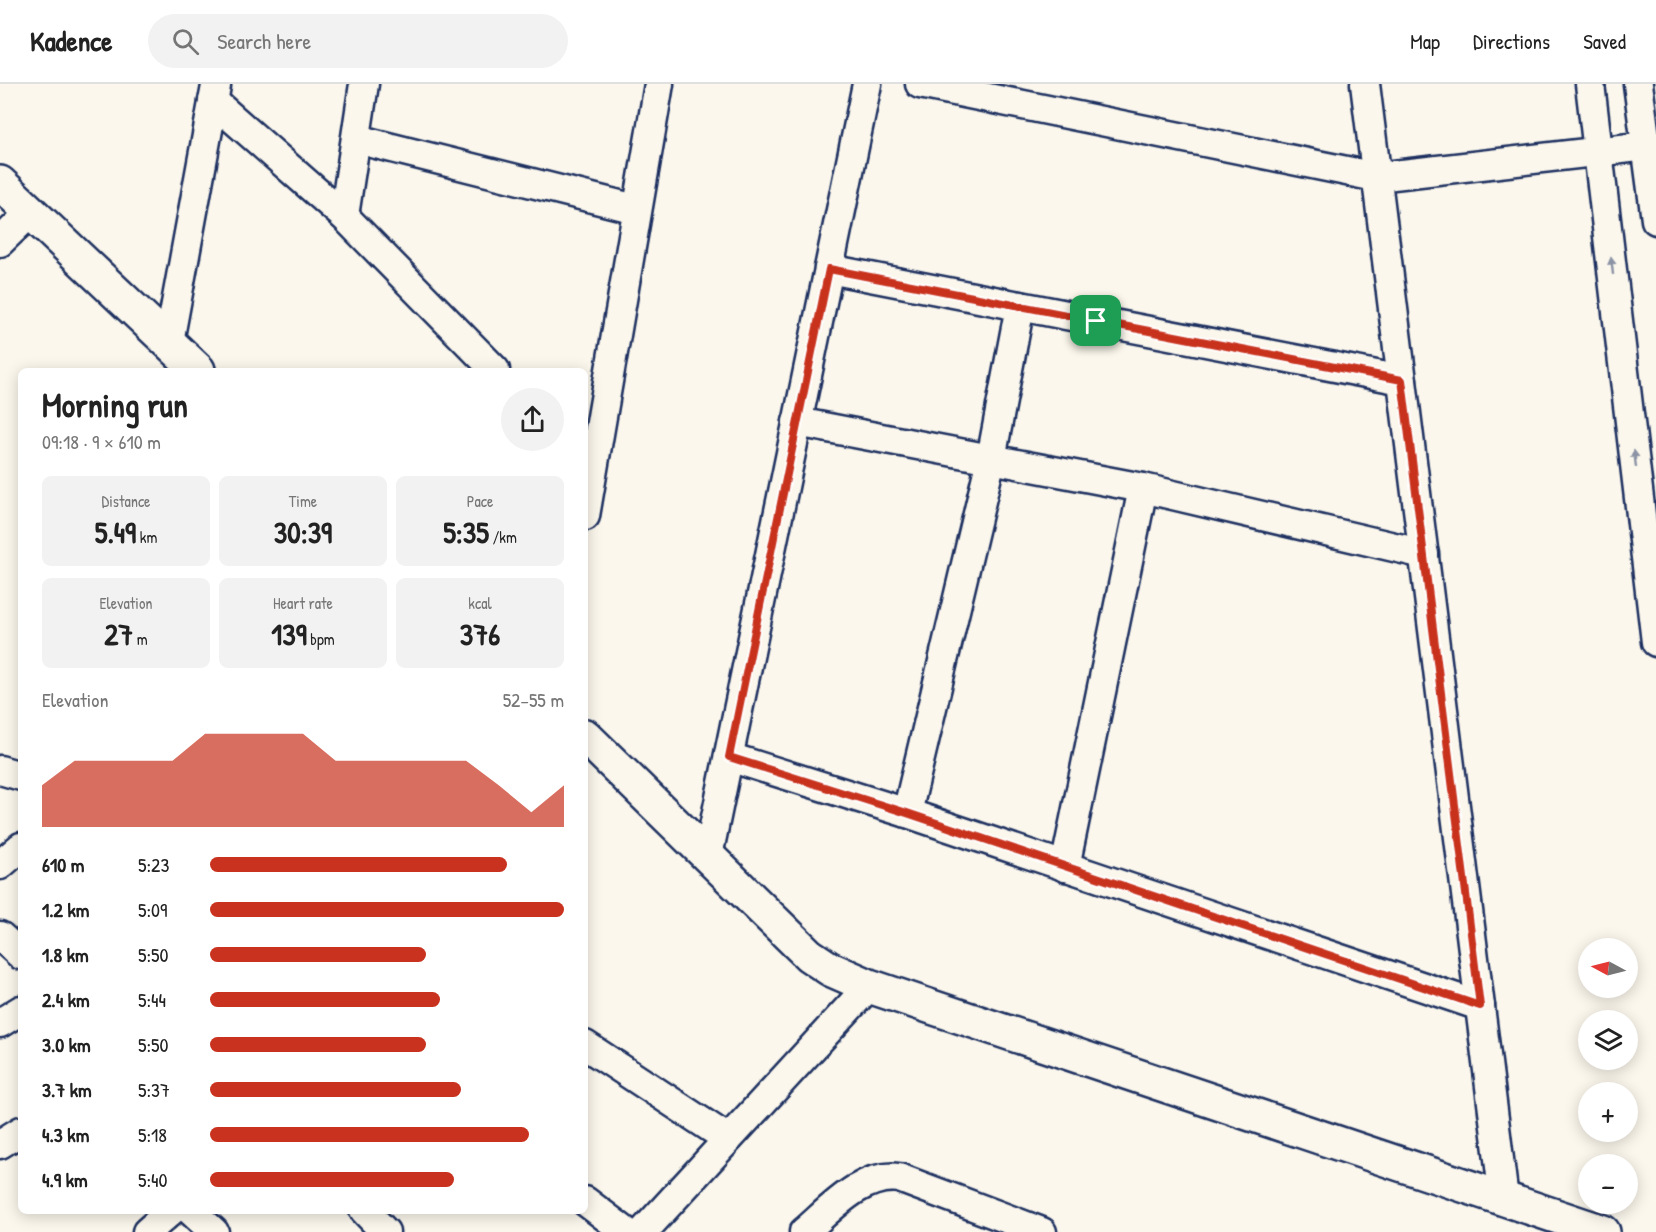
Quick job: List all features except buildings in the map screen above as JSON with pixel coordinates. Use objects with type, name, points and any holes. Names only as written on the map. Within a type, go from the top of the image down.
[{"type":"street","points":[[344,216],[364,84]]},
{"type":"street","points":[[589,468],[659,84]]},
{"type":"street","points":[[708,856],[867,84]]},
{"type":"street","points":[[920,84],[1376,177],[1599,154],[1651,146]]},
{"type":"street","points":[[1365,84],[1504,1199]]},
{"type":"street","points":[[1590,84],[1656,642]]},
{"type":"street","points":[[1638,84],[1651,146],[1656,220]]},
{"type":"street","points":[[215,92],[344,216],[493,368]]},
{"type":"street","points":[[169,342],[215,92]]},
{"type":"street","points":[[356,139],[636,208]]},
{"type":"street","points":[[0,183],[196,368]]},
{"type":"street","points":[[0,242],[32,211]]},
{"type":"street","points":[[829,269],[1402,380]]},
{"type":"street","points":[[907,813],[991,459],[1020,306]]},
{"type":"street","points":[[797,422],[1143,488],[1424,554]]},
{"type":"street","points":[[1065,867],[1143,488]]},
{"type":"street","points":[[588,739],[809,955],[830,969],[868,986],[1603,1232]]},
{"type":"street","points":[[729,757],[907,813],[1480,1006]]},
{"type":"street","points":[[0,770],[18,775]]},
{"type":"street","points":[[0,865],[18,850]]},
{"type":"street","points":[[0,936],[18,952]]},
{"type":"street","points":[[643,1232],[868,986]]},
{"type":"street","points":[[0,1023],[18,1012]]},
{"type":"street","points":[[588,1047],[728,1139]]},
{"type":"street","points":[[0,1144],[18,1133]]},
{"type":"street","points":[[804,1232],[860,1187],[883,1176],[899,1178],[1042,1232]]},
{"type":"street","points":[[588,1203],[626,1232]]},
{"type":"street","points":[[147,1232],[167,1214]]},
{"type":"street","points":[[194,1214],[214,1232]]},
{"type":"street","points":[[368,1214],[385,1232]]},
{"type":"route","points":[[829,269],[1096,321],[1402,380],[1480,1006],[907,813],[729,757],[829,269]]}]
